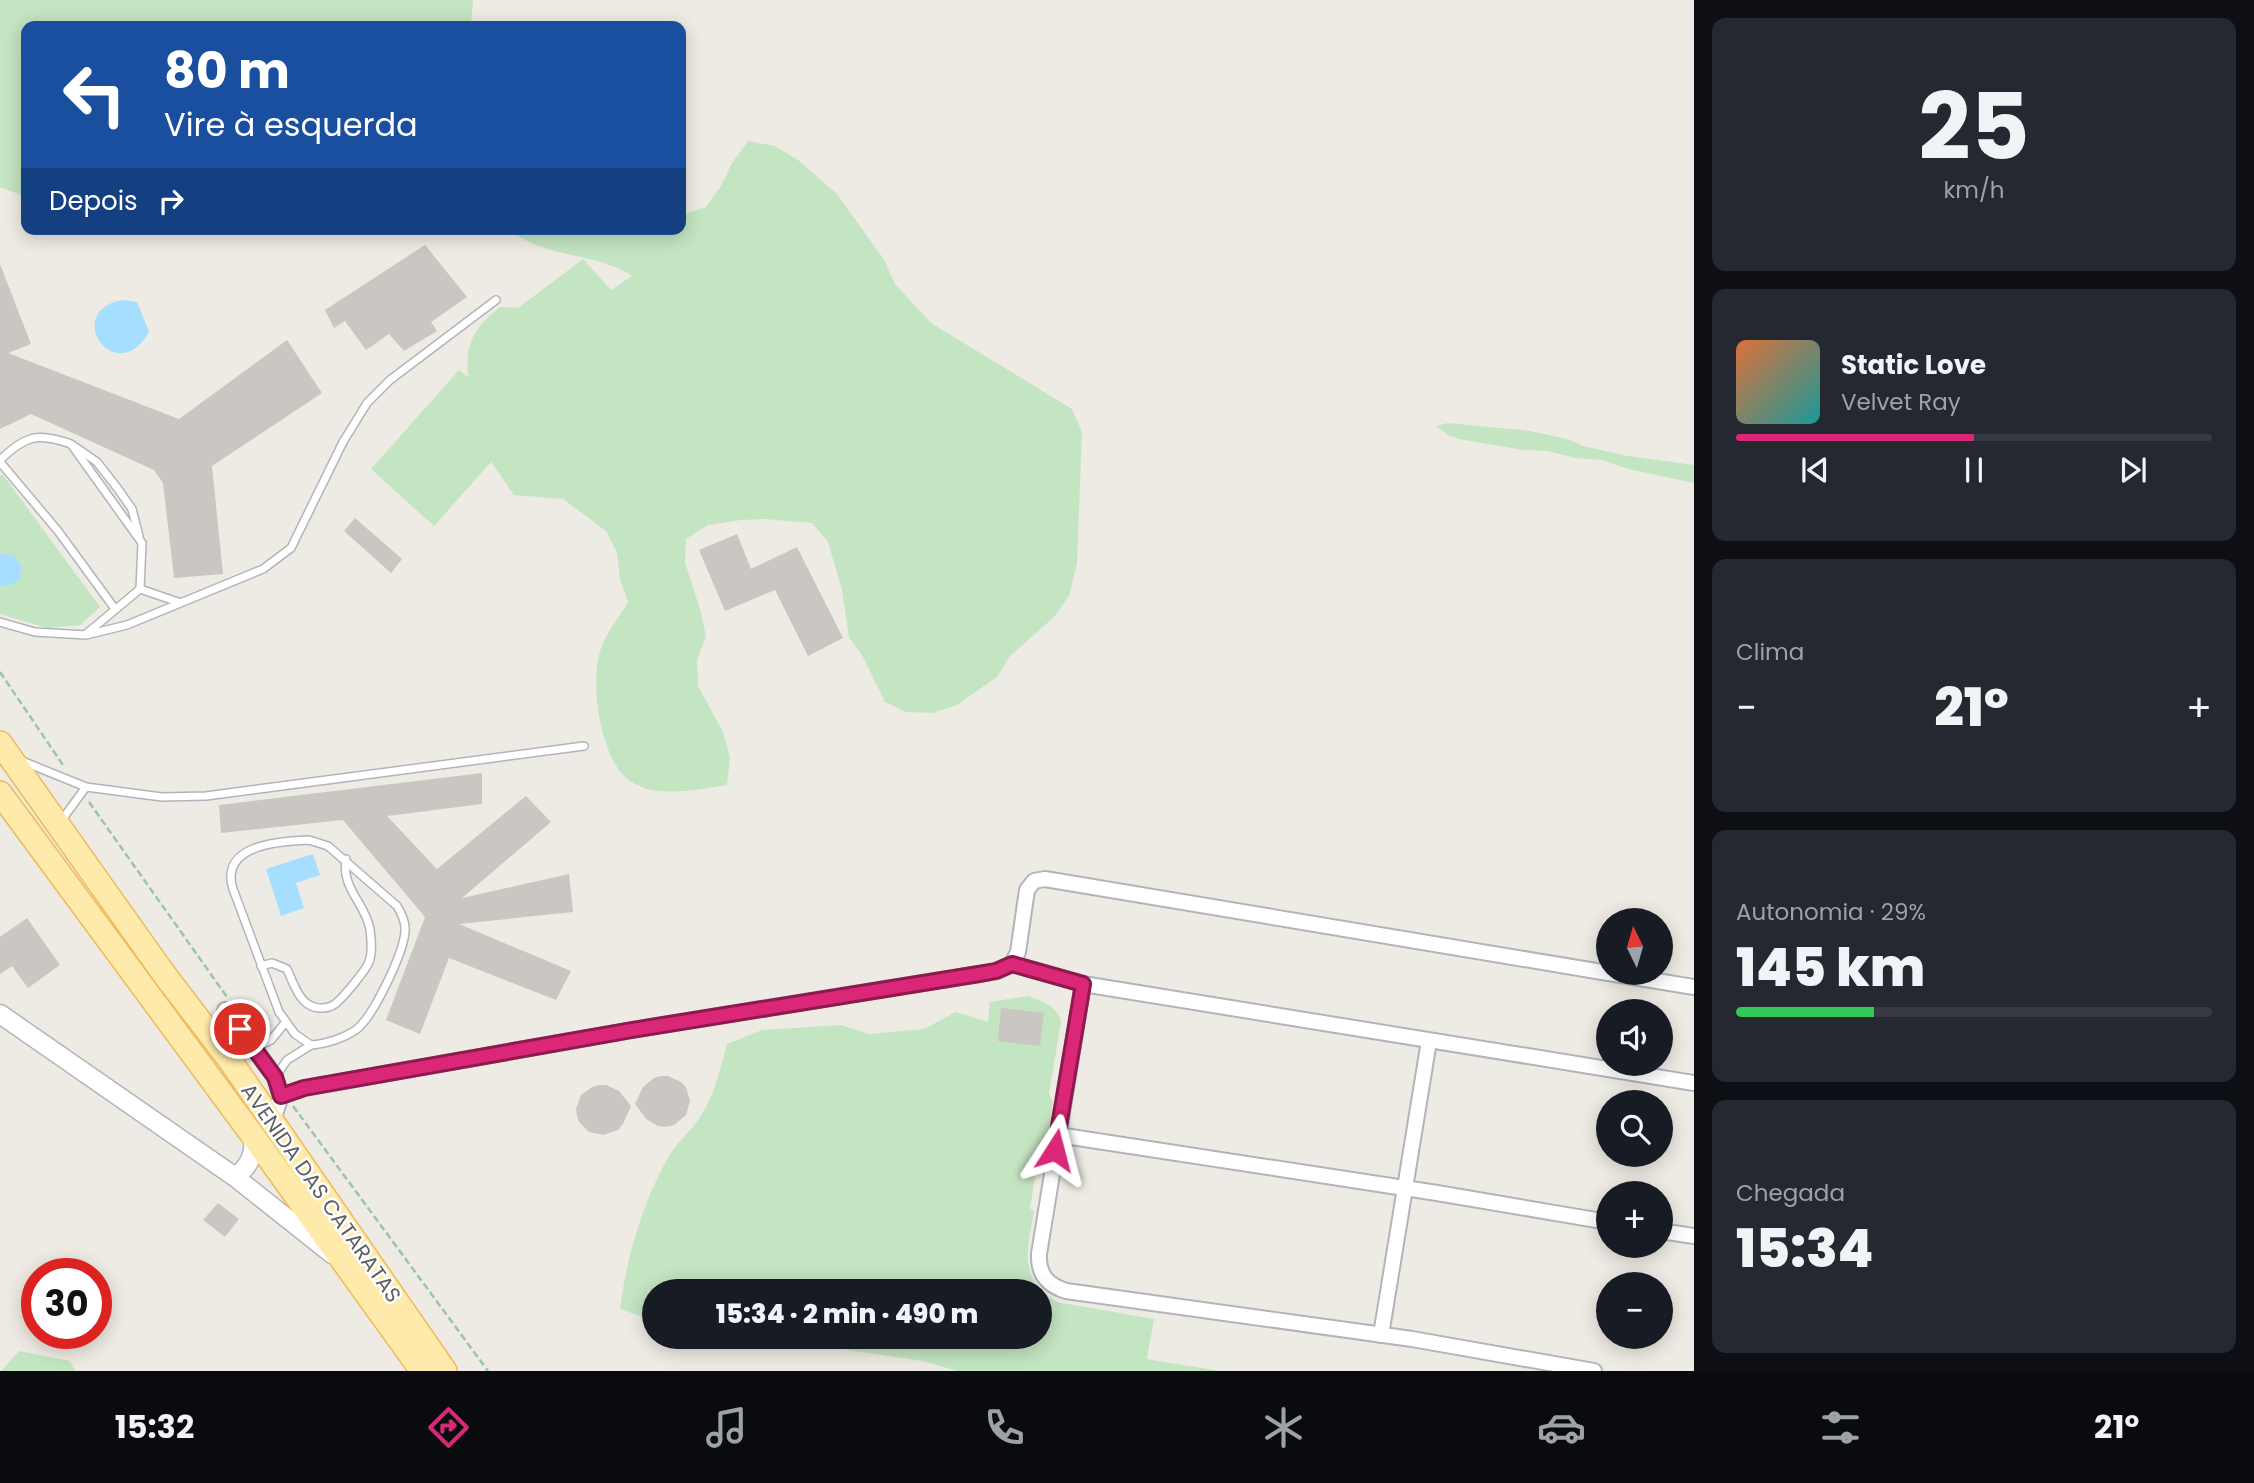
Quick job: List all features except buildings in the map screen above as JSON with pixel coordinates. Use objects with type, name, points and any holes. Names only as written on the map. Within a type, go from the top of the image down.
[{"type":"main road","name":"AVENIDA DAS CATARATAS","points":[[4,749],[164,974],[229,1059],[445,1371]]},
{"type":"main road","name":"AVENIDA DAS CATARATAS","points":[[0,793],[422,1371]]},
{"type":"street","points":[[1012,964],[1018,952],[1027,890],[1034,881],[1045,878],[1596,971]]},
{"type":"street","points":[[281,1096],[304,1088],[632,1030],[996,971],[1012,964],[1083,984],[1694,1083]]},
{"type":"street","points":[[1083,984],[1039,1254],[1041,1271],[1050,1284],[1066,1291],[1381,1335],[1594,1371]]},
{"type":"street","points":[[1673,984],[1694,988]]},
{"type":"street","points":[[225,1010],[275,1077],[281,1096],[272,1123]]},
{"type":"street","points":[[0,1014],[235,1177],[346,1265]]},
{"type":"street","points":[[1381,1335],[1429,1041]]},
{"type":"street","points":[[229,1059],[254,1048]]},
{"type":"street","points":[[1058,1135],[1596,1220]]},
{"type":"street","points":[[235,1177],[251,1160],[253,1136]]},
{"type":"street","points":[[1673,1233],[1694,1236]]},
{"type":"lane","points":[[0,622],[35,632],[86,635],[127,625],[263,569],[291,548],[343,442],[367,403],[390,380],[496,300]]},
{"type":"lane","points":[[86,635],[140,589],[142,543],[132,509],[97,462],[71,444],[56,439],[31,438],[16,444],[0,461],[58,531],[115,609]]},
{"type":"lane","points":[[71,444],[142,543]]},
{"type":"lane","points":[[140,589],[179,603]]},
{"type":"lane","points":[[4,749],[86,787],[162,797],[206,796],[584,746]]},
{"type":"lane","points":[[59,824],[86,787]]},
{"type":"lane","points":[[275,1077],[287,1059],[311,1045],[350,1033],[363,1023],[376,1005],[404,939],[405,924],[397,906],[328,846],[309,840],[270,844],[246,851],[236,860],[230,873],[230,881],[285,1023],[311,1045]]},
{"type":"lane","points":[[261,966],[272,963],[287,969],[302,999],[310,1006],[322,1008],[335,1004],[369,963],[369,926],[348,886],[344,869],[346,859]]},
{"type":"lane","points":[[254,1048],[271,1040],[285,1023]]},
{"type":"green space","points":[[0,0],[473,0],[471,21],[21,21],[21,195],[0,187]]},
{"type":"green space","points":[[748,141],[775,146],[798,160],[837,194],[883,258],[895,284],[931,323],[1072,409],[1082,432],[1077,564],[1069,596],[1054,617],[1010,656],[997,677],[957,705],[933,713],[906,712],[885,702],[863,657],[849,637],[842,590],[828,542],[812,523],[764,519],[708,525],[686,539],[685,563],[706,637],[697,660],[698,686],[723,732],[730,757],[727,785],[687,791],[657,791],[631,782],[615,764],[602,731],[598,712],[596,674],[599,657],[605,638],[628,602],[620,579],[617,553],[606,531],[563,499],[514,495],[491,462],[434,526],[371,469],[459,370],[468,377],[468,355],[473,337],[500,307],[518,308],[583,259],[611,290],[632,276],[618,268],[537,245],[518,235],[686,235],[686,213],[706,207],[721,186],[732,163]]},
{"type":"green space","points":[[1448,423],[1530,431],[1627,456],[1694,465],[1694,483],[1628,469],[1602,460],[1459,439],[1436,426]]},
{"type":"green space","points":[[0,475],[3,475],[100,607],[80,625],[47,628],[0,614]]},
{"type":"green space","points":[[1028,996],[1053,1008],[1061,1022],[1049,1094],[1053,1102],[1043,1167],[1036,1171],[1030,1208],[1034,1212],[1028,1263],[1034,1279],[642,1279],[642,1317],[620,1309],[631,1251],[649,1196],[670,1155],[707,1105],[727,1044],[762,1030],[841,1025],[869,1034],[924,1029],[956,1012],[988,1022],[990,1002]]},
{"type":"green space","points":[[1052,1298],[1057,1302],[1154,1319],[1147,1359],[1220,1371],[957,1371],[923,1361],[841,1349],[1052,1349]]},
{"type":"green space","points":[[19,1351],[70,1361],[75,1371],[1,1371]]},
{"type":"water","points":[[122,300],[137,302],[149,332],[136,348],[122,353],[110,351],[100,342],[95,331],[96,318],[104,307]]},
{"type":"water","points":[[0,554],[13,555],[21,565],[20,579],[11,585],[0,585]]},
{"type":"water","points":[[313,854],[320,875],[296,883],[304,908],[281,916],[266,869]]},
{"type":"route","points":[[240,1029],[275,1077],[281,1096],[304,1088],[632,1030],[996,971],[1012,964],[1083,984],[1055,1150]]}]
